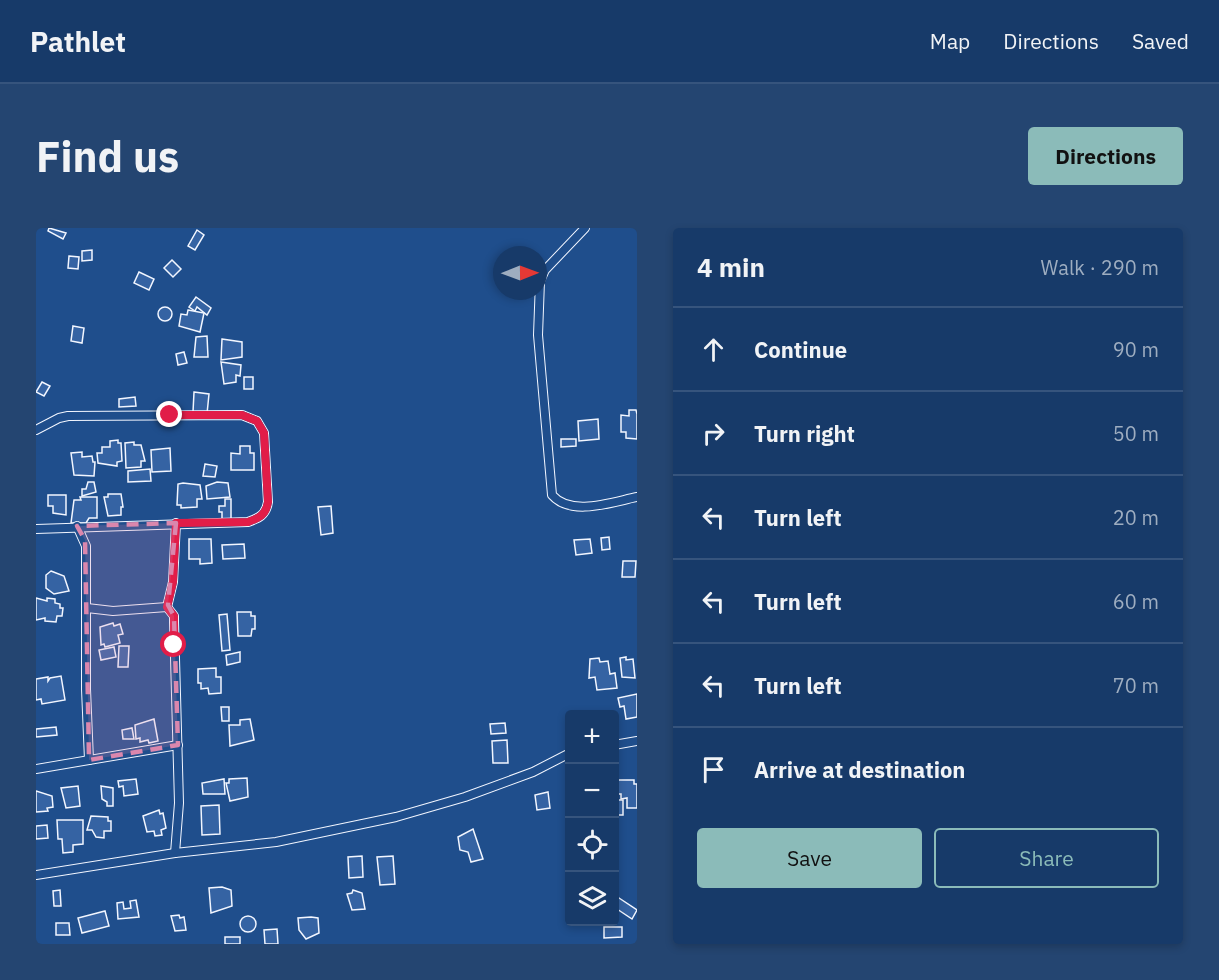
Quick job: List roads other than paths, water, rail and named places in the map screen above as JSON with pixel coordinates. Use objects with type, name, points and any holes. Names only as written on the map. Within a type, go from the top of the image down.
[{"type":"street","points":[[585,228],[545,270],[539,290],[538,335],[552,495],[558,502],[579,506],[637,496]]},
{"type":"street","points":[[36,430],[68,416],[242,415],[257,421],[264,433],[266,511],[258,519],[248,522],[36,529]]},
{"type":"street","points":[[167,607],[173,582],[176,523]]},
{"type":"street","points":[[77,526],[86,546],[89,760]]},
{"type":"street","points":[[87,608],[113,611],[167,607]]},
{"type":"street","points":[[167,607],[174,616],[179,803],[175,853]]},
{"type":"street","points":[[619,744],[637,741]]},
{"type":"street","points":[[36,769],[178,745]]},
{"type":"street","points":[[36,875],[175,853],[276,842],[396,817],[465,797],[533,772],[565,756]]}]
